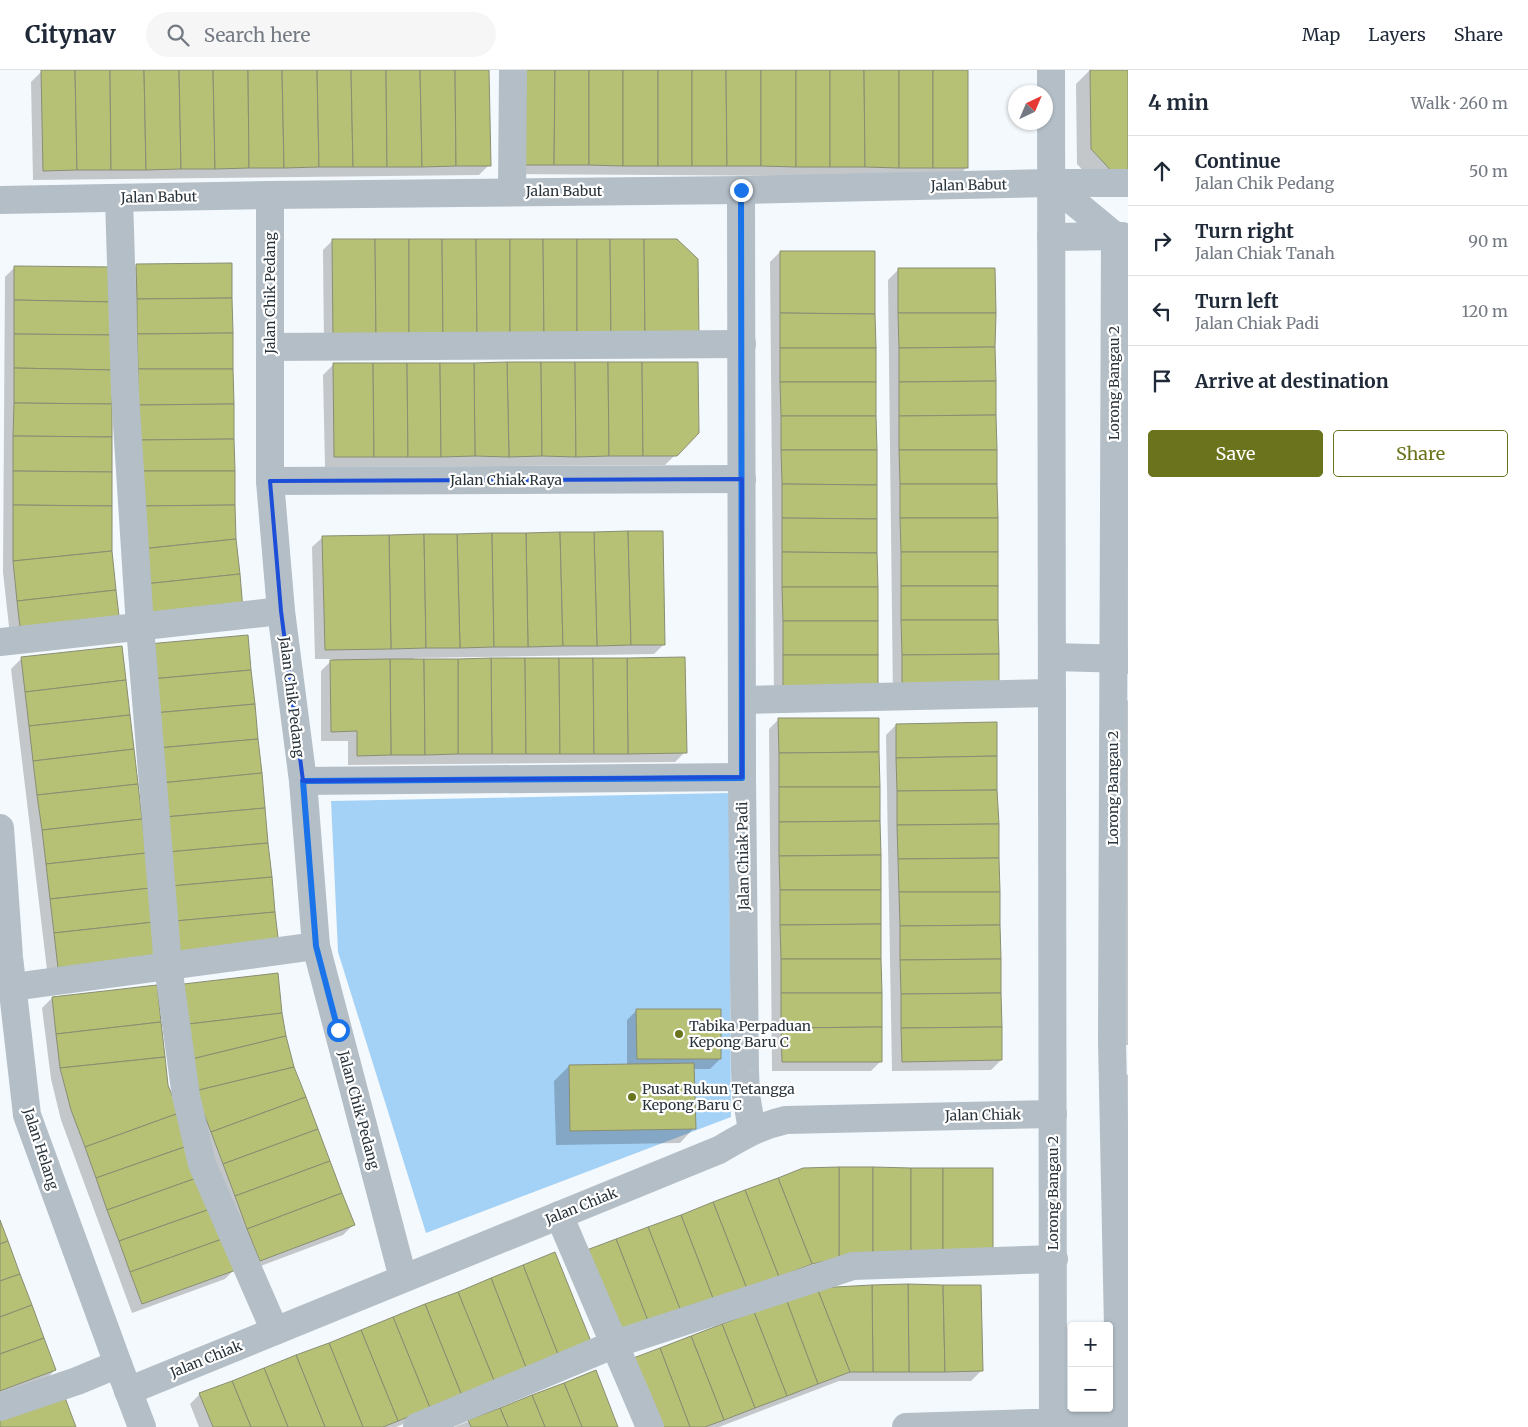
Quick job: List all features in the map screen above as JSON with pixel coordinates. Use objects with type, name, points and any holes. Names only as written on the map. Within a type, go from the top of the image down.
[{"type":"street","points":[[512,192],[513,70]]},
{"type":"street","name":"Lorong Bangau 2","points":[[1039,1424],[1054,1259],[1052,70]]},
{"type":"street","points":[[1051,183],[1121,236]]},
{"type":"street","name":"Jalan Babut","points":[[0,200],[1128,183]]},
{"type":"street","name":"Jalan Chiak Padi","points":[[741,190],[742,778],[745,1071],[746,1095],[752,1130]]},
{"type":"street","name":"Jalan Chik Pedang","points":[[270,195],[270,481],[281,612],[303,781],[316,946],[403,1278]]},
{"type":"street","points":[[119,198],[125,393],[140,627],[168,966],[186,1096],[202,1164],[275,1331]]},
{"type":"street","points":[[1051,237],[1121,236]]},
{"type":"street","name":"Lorong Bangau 2","points":[[1121,236],[1120,1041],[1124,1422]]},
{"type":"street","points":[[270,347],[742,344]]},
{"type":"street","name":"Jalan Chiak Raya","points":[[270,481],[742,479]]},
{"type":"street","points":[[0,642],[281,612]]},
{"type":"street","points":[[1053,657],[1121,659]]},
{"type":"street","points":[[742,700],[1052,693]]},
{"type":"street","points":[[303,781],[742,778]]},
{"type":"street","name":"Jalan Helang","points":[[0,828],[4,957],[13,987],[27,1115],[142,1427]]},
{"type":"street","points":[[13,987],[316,946]]},
{"type":"street","name":"Jalan Chiak","points":[[128,1391],[719,1150],[752,1130],[767,1124],[786,1120],[1053,1114]]},
{"type":"street","points":[[559,1215],[650,1427]]},
{"type":"street","points":[[417,1427],[615,1344],[853,1266],[1054,1259]]},
{"type":"street","points":[[0,1407],[77,1381],[118,1364]]},
{"type":"street","points":[[906,1427],[1124,1422]]},
{"type":"highlighted area","points":[[742,479],[742,777],[303,781],[281,611],[270,481]]},
{"type":"shaded area","points":[[729,793],[731,1117],[426,1233],[338,952],[331,801]]},
{"type":"building","points":[[41,70],[75,70],[77,170],[43,171]]},
{"type":"building","points":[[75,70],[110,70],[111,170],[77,170]]},
{"type":"building","points":[[110,70],[144,70],[146,170],[111,170]]},
{"type":"building","points":[[144,70],[179,70],[181,169],[146,170]]},
{"type":"building","points":[[179,70],[213,70],[215,169],[181,169]]},
{"type":"building","points":[[213,70],[248,70],[249,168],[215,169]]},
{"type":"building","points":[[248,70],[282,70],[284,168],[249,168]]},
{"type":"building","points":[[282,70],[317,70],[319,167],[284,168]]},
{"type":"building","points":[[317,70],[351,70],[353,167],[319,167]]},
{"type":"building","points":[[351,70],[386,70],[387,167],[353,167]]},
{"type":"building","points":[[386,70],[420,70],[422,167],[387,167]]},
{"type":"building","points":[[420,70],[455,70],[456,166],[422,167]]},
{"type":"building","points":[[455,70],[489,70],[491,166],[456,166]]},
{"type":"building","points":[[520,70],[555,70],[554,165],[520,165]]},
{"type":"building","points":[[555,70],[589,70],[589,165],[554,165]]},
{"type":"building","points":[[589,70],[623,70],[623,166],[589,165]]},
{"type":"building","points":[[623,70],[658,70],[658,166],[623,166]]},
{"type":"building","points":[[658,70],[692,70],[692,166],[658,166]]},
{"type":"building","points":[[692,70],[726,70],[727,166],[692,166]]},
{"type":"building","points":[[726,70],[761,70],[761,166],[727,166]]},
{"type":"building","points":[[761,70],[796,70],[796,167],[761,166]]},
{"type":"building","points":[[796,70],[830,70],[830,167],[796,167]]},
{"type":"building","points":[[830,70],[864,70],[865,167],[830,167]]},
{"type":"building","points":[[864,70],[899,70],[899,168],[865,167]]},
{"type":"building","points":[[899,70],[933,70],[933,168],[899,168]]},
{"type":"building","points":[[933,70],[968,70],[968,168],[933,168]]},
{"type":"building","points":[[1090,70],[1128,70],[1128,178],[1118,178],[1091,149]]},
{"type":"building","points":[[332,239],[375,239],[376,338],[333,339]]},
{"type":"building","points":[[375,239],[409,239],[409,338],[376,338]]},
{"type":"building","points":[[409,239],[442,239],[443,338],[409,338]]},
{"type":"building","points":[[442,239],[476,239],[477,338],[443,338]]},
{"type":"building","points":[[476,239],[510,239],[510,338],[477,338]]},
{"type":"building","points":[[510,239],[543,239],[544,338],[510,338]]},
{"type":"building","points":[[543,239],[577,239],[577,338],[544,338]]},
{"type":"building","points":[[577,239],[610,239],[611,338],[577,338]]},
{"type":"building","points":[[610,239],[644,239],[645,338],[611,338]]},
{"type":"building","points":[[644,239],[677,239],[698,259],[699,338],[645,338]]},
{"type":"building","points":[[780,251],[875,251],[875,314],[780,313]]},
{"type":"building","points":[[232,263],[232,298],[137,299],[136,264]]},
{"type":"building","points":[[14,266],[113,267],[113,302],[14,300]]},
{"type":"building","points":[[898,268],[995,268],[996,313],[898,313]]},
{"type":"building","points":[[232,298],[233,333],[137,334],[137,299]]},
{"type":"building","points":[[14,300],[113,302],[113,335],[14,334]]},
{"type":"building","points":[[780,313],[875,314],[876,348],[780,348]]},
{"type":"building","points":[[898,313],[996,313],[995,347],[899,348]]},
{"type":"building","points":[[233,333],[233,369],[138,369],[137,334]]},
{"type":"building","points":[[14,334],[113,335],[113,370],[14,368]]},
{"type":"building","points":[[995,347],[996,381],[899,382],[899,348]]},
{"type":"building","points":[[780,348],[876,348],[876,382],[780,382]]},
{"type":"building","points":[[507,362],[541,362],[542,456],[509,457]]},
{"type":"building","points":[[507,362],[509,457],[475,456],[474,363]]},
{"type":"building","points":[[541,362],[575,362],[576,457],[542,456]]},
{"type":"building","points":[[575,362],[608,362],[609,456],[576,457]]},
{"type":"building","points":[[608,362],[642,362],[643,456],[609,456]]},
{"type":"building","points":[[642,362],[698,362],[699,433],[677,456],[643,456]]},
{"type":"building","points":[[333,363],[373,363],[374,457],[334,457]]},
{"type":"building","points":[[373,363],[407,363],[408,457],[374,457]]},
{"type":"building","points":[[407,363],[440,363],[441,457],[408,457]]},
{"type":"building","points":[[440,363],[474,363],[475,456],[441,457]]},
{"type":"building","points":[[14,368],[113,370],[112,404],[14,403]]},
{"type":"building","points":[[138,369],[233,369],[234,404],[138,405]]},
{"type":"building","points":[[996,381],[996,415],[899,416],[899,382]]},
{"type":"building","points":[[780,382],[876,382],[876,416],[781,416]]},
{"type":"building","points":[[14,403],[112,404],[112,437],[13,436]]},
{"type":"building","points":[[234,404],[234,439],[139,440],[138,405]]},
{"type":"building","points":[[996,415],[997,450],[899,450],[899,416]]},
{"type":"building","points":[[781,416],[876,416],[877,450],[781,450]]},
{"type":"building","points":[[13,436],[112,437],[112,472],[13,471]]},
{"type":"building","points":[[234,439],[235,471],[139,471],[139,440]]},
{"type":"building","points":[[781,450],[877,450],[877,485],[782,484]]},
{"type":"building","points":[[899,450],[997,450],[997,484],[900,484]]},
{"type":"building","points":[[13,471],[112,472],[112,506],[13,505]]},
{"type":"building","points":[[139,471],[235,471],[235,505],[140,506]]},
{"type":"building","points":[[782,484],[877,485],[877,519],[782,518]]},
{"type":"building","points":[[900,484],[997,484],[998,518],[900,518]]},
{"type":"building","points":[[13,505],[112,506],[112,551],[13,561]]},
{"type":"building","points":[[235,505],[236,539],[141,549],[140,506]]},
{"type":"building","points":[[782,518],[877,519],[877,553],[782,552]]},
{"type":"building","points":[[900,518],[998,518],[998,552],[901,552]]},
{"type":"building","points":[[628,531],[631,645],[597,646],[594,532]]},
{"type":"building","points":[[628,531],[663,531],[665,645],[631,645]]},
{"type":"building","points":[[560,532],[563,646],[528,647],[526,533]]},
{"type":"building","points":[[560,532],[594,532],[597,646],[563,646]]},
{"type":"building","points":[[492,533],[494,647],[460,648],[457,534]]},
{"type":"building","points":[[492,533],[526,533],[528,647],[494,647]]},
{"type":"building","points":[[424,534],[426,648],[391,649],[389,535]]},
{"type":"building","points":[[424,534],[457,534],[460,648],[426,648]]},
{"type":"building","points":[[389,535],[391,649],[325,650],[322,536]]},
{"type":"building","points":[[236,539],[240,574],[144,584],[141,549]]},
{"type":"building","points":[[112,551],[116,590],[17,601],[13,561]]},
{"type":"building","points":[[782,552],[877,553],[878,587],[782,587]]},
{"type":"building","points":[[901,552],[998,552],[998,586],[901,586]]},
{"type":"building","points":[[240,574],[243,610],[149,620],[144,584]]},
{"type":"building","points":[[901,586],[998,586],[998,620],[901,620]]},
{"type":"building","points":[[782,587],[878,587],[878,621],[783,621]]},
{"type":"building","points":[[116,590],[120,625],[21,636],[17,601]]},
{"type":"building","points":[[901,620],[998,620],[999,654],[902,655]]},
{"type":"building","points":[[783,621],[878,621],[878,655],[783,655]]},
{"type":"building","points":[[248,635],[251,670],[151,679],[148,644]]},
{"type":"building","points":[[122,646],[126,680],[25,692],[21,657]]},
{"type":"building","points":[[999,654],[999,688],[902,689],[902,655]]},
{"type":"building","points":[[783,655],[878,655],[878,689],[783,689]]},
{"type":"building","points":[[685,657],[687,753],[628,754],[627,658]]},
{"type":"building","points":[[491,658],[525,658],[526,754],[492,754]]},
{"type":"building","points":[[491,658],[492,754],[458,754],[458,659]]},
{"type":"building","points":[[525,658],[559,658],[560,754],[526,754]]},
{"type":"building","points":[[559,658],[593,658],[594,754],[560,754]]},
{"type":"building","points":[[593,658],[627,658],[628,754],[594,754]]},
{"type":"building","points":[[390,659],[424,659],[425,755],[391,755]]},
{"type":"building","points":[[390,659],[391,755],[357,756],[357,731],[331,732],[330,660]]},
{"type":"building","points":[[424,659],[458,659],[458,754],[425,755]]},
{"type":"building","points":[[251,670],[255,704],[154,713],[151,679]]},
{"type":"building","points":[[126,680],[130,715],[29,726],[25,692]]},
{"type":"building","points":[[255,704],[258,739],[158,748],[154,713]]},
{"type":"building","points":[[130,715],[134,749],[33,761],[29,726]]},
{"type":"building","points":[[778,718],[879,718],[879,752],[779,753]]},
{"type":"building","points":[[997,722],[997,756],[896,758],[896,724]]},
{"type":"building","points":[[258,739],[262,773],[161,783],[158,748]]},
{"type":"building","points":[[134,749],[138,784],[37,795],[33,761]]},
{"type":"building","points":[[879,752],[880,787],[779,787],[779,753]]},
{"type":"building","points":[[997,756],[997,790],[897,791],[896,758]]},
{"type":"building","points":[[262,773],[265,808],[165,817],[161,783]]},
{"type":"building","points":[[138,784],[142,819],[42,830],[37,795]]},
{"type":"building","points":[[779,787],[880,787],[880,821],[779,822]]},
{"type":"building","points":[[997,790],[999,824],[897,825],[897,791]]},
{"type":"building","points":[[265,808],[268,843],[168,852],[165,817]]},
{"type":"building","points":[[142,819],[146,853],[46,864],[42,830]]},
{"type":"building","points":[[880,821],[881,855],[779,856],[779,822]]},
{"type":"building","points":[[999,824],[999,858],[898,859],[897,825]]},
{"type":"building","points":[[268,843],[272,877],[171,886],[168,852]]},
{"type":"building","points":[[146,853],[151,888],[50,899],[46,864]]},
{"type":"building","points":[[881,855],[881,890],[780,890],[779,856]]},
{"type":"building","points":[[999,858],[1000,892],[899,892],[898,859]]},
{"type":"building","points":[[272,877],[275,912],[175,921],[171,886]]},
{"type":"building","points":[[151,888],[154,922],[54,933],[50,899]]},
{"type":"building","points":[[780,890],[881,890],[881,924],[780,925]]},
{"type":"building","points":[[899,892],[1000,892],[1000,925],[900,926]]},
{"type":"building","points":[[275,912],[279,946],[178,955],[175,921]]},
{"type":"building","points":[[154,922],[159,957],[58,968],[54,933]]},
{"type":"building","points":[[881,924],[881,959],[781,959],[780,925]]},
{"type":"building","points":[[1000,925],[1001,959],[900,960],[900,926]]},
{"type":"building","points":[[781,959],[881,959],[882,993],[781,993]]},
{"type":"building","points":[[1001,959],[1001,993],[901,994],[900,960]]},
{"type":"building","points":[[278,973],[282,1013],[180,1025],[175,985]]},
{"type":"building","points":[[157,985],[161,1022],[56,1034],[52,997]]},
{"type":"building","points":[[781,993],[882,993],[882,1027],[781,1028]]},
{"type":"building","points":[[1001,993],[1002,1027],[901,1028],[901,994]]},
{"type":"building","name":"Tabika Perpaduan Kepong Baru C","points":[[636,1009],[721,1009],[721,1059],[637,1059]]},
{"type":"building","points":[[282,1013],[286,1036],[188,1060],[180,1025]]},
{"type":"building","points":[[161,1022],[165,1057],[60,1068],[56,1034]]},
{"type":"building","points":[[882,1027],[882,1062],[782,1062],[781,1028]]},
{"type":"building","points":[[1002,1027],[1002,1060],[902,1062],[901,1028]]},
{"type":"building","points":[[286,1036],[294,1067],[195,1091],[188,1060]]},
{"type":"building","points":[[165,1057],[168,1085],[179,1113],[85,1147],[71,1110],[60,1068]]},
{"type":"building","name":"Pusat Rukun Tetangga Kepong Baru C","points":[[694,1063],[696,1129],[570,1131],[569,1065]]},
{"type":"building","points":[[294,1067],[306,1097],[211,1132],[195,1091]]},
{"type":"building","points":[[306,1097],[318,1129],[223,1164],[211,1132]]},
{"type":"building","points":[[179,1113],[190,1145],[96,1178],[85,1147]]},
{"type":"building","points":[[318,1129],[330,1161],[235,1196],[223,1164]]},
{"type":"building","points":[[190,1145],[202,1176],[107,1210],[96,1178]]},
{"type":"building","points":[[330,1161],[342,1193],[247,1229],[235,1196]]},
{"type":"building","points":[[839,1167],[873,1167],[873,1258],[839,1258]]},
{"type":"building","points":[[839,1167],[839,1258],[812,1264],[778,1178],[803,1168]]},
{"type":"building","points":[[873,1167],[911,1168],[911,1258],[873,1258]]},
{"type":"building","points":[[911,1168],[943,1168],[943,1259],[911,1258]]},
{"type":"building","points":[[943,1168],[993,1168],[993,1259],[943,1259]]},
{"type":"building","points":[[202,1176],[213,1208],[119,1241],[107,1210]]},
{"type":"building","points":[[778,1178],[812,1264],[779,1277],[745,1190]]},
{"type":"building","points":[[745,1190],[779,1277],[747,1289],[713,1202]]},
{"type":"building","points":[[342,1193],[355,1225],[260,1261],[247,1229]]},
{"type":"building","points":[[713,1202],[747,1289],[714,1301],[681,1215]]},
{"type":"building","points":[[213,1208],[225,1238],[130,1272],[119,1241]]},
{"type":"building","points":[[681,1215],[714,1301],[682,1314],[648,1227]]},
{"type":"building","points":[[0,1220],[8,1241],[0,1244]]},
{"type":"building","points":[[648,1227],[682,1314],[650,1326],[616,1239]]},
{"type":"building","points":[[225,1238],[236,1270],[142,1304],[130,1272]]},
{"type":"building","points":[[616,1239],[650,1326],[617,1338],[584,1251]]},
{"type":"building","points":[[8,1241],[20,1274],[0,1281],[0,1244]]},
{"type":"building","points":[[555,1252],[592,1344],[559,1357],[523,1265]]},
{"type":"building","points":[[523,1265],[559,1357],[527,1370],[491,1278]]},
{"type":"building","points":[[20,1274],[32,1305],[0,1317],[0,1281]]},
{"type":"building","points":[[491,1278],[527,1370],[495,1383],[458,1292]]},
{"type":"building","points":[[908,1284],[943,1285],[945,1372],[909,1372]]},
{"type":"building","points":[[908,1284],[909,1372],[873,1372],[872,1285]]},
{"type":"building","points":[[872,1285],[873,1372],[850,1372],[817,1288]]},
{"type":"building","points":[[943,1285],[981,1285],[983,1371],[945,1372]]},
{"type":"building","points":[[817,1288],[850,1372],[818,1384],[786,1299]]},
{"type":"building","points":[[458,1292],[495,1383],[462,1396],[425,1304]]},
{"type":"building","points":[[786,1299],[818,1384],[787,1396],[754,1312]]},
{"type":"building","points":[[425,1304],[462,1396],[430,1408],[393,1317]]},
{"type":"building","points":[[32,1305],[44,1338],[0,1354],[0,1317]]},
{"type":"building","points":[[754,1312],[787,1396],[755,1408],[722,1324]]},
{"type":"building","points":[[393,1317],[430,1408],[398,1421],[361,1330]]},
{"type":"building","points":[[722,1324],[755,1408],[724,1420],[691,1336]]},
{"type":"building","points":[[361,1330],[398,1421],[383,1427],[363,1427],[329,1343]]},
{"type":"building","points":[[691,1336],[724,1420],[705,1427],[690,1427],[660,1348]]},
{"type":"building","points":[[44,1338],[56,1370],[0,1391],[0,1354]]},
{"type":"building","points":[[329,1343],[363,1427],[325,1427],[296,1355]]},
{"type":"building","points":[[660,1348],[690,1427],[654,1427],[628,1360]]},
{"type":"building","points":[[296,1355],[325,1427],[288,1427],[264,1368]]},
{"type":"building","points":[[264,1368],[288,1427],[251,1427],[232,1381]]},
{"type":"building","points":[[596,1370],[618,1427],[582,1427],[564,1383]]},
{"type":"building","points":[[232,1381],[251,1427],[213,1427],[199,1393]]},
{"type":"building","points":[[564,1383],[582,1427],[545,1427],[532,1395]]},
{"type":"building","points":[[64,1395],[76,1427],[0,1427],[0,1419]]},
{"type":"building","points":[[532,1395],[545,1427],[508,1427],[500,1408]]},
{"type":"building","points":[[500,1408],[508,1427],[471,1427],[468,1420]]},
{"type":"place","name":"Tabika Perpaduan Kepong Baru C","points":[[679,1034]]},
{"type":"place","name":"Pusat Rukun Tetangga Kepong Baru C","points":[[632,1097]]},
{"type":"route","points":[[338,1030],[316,946],[303,781],[742,778],[741,190]]}]
